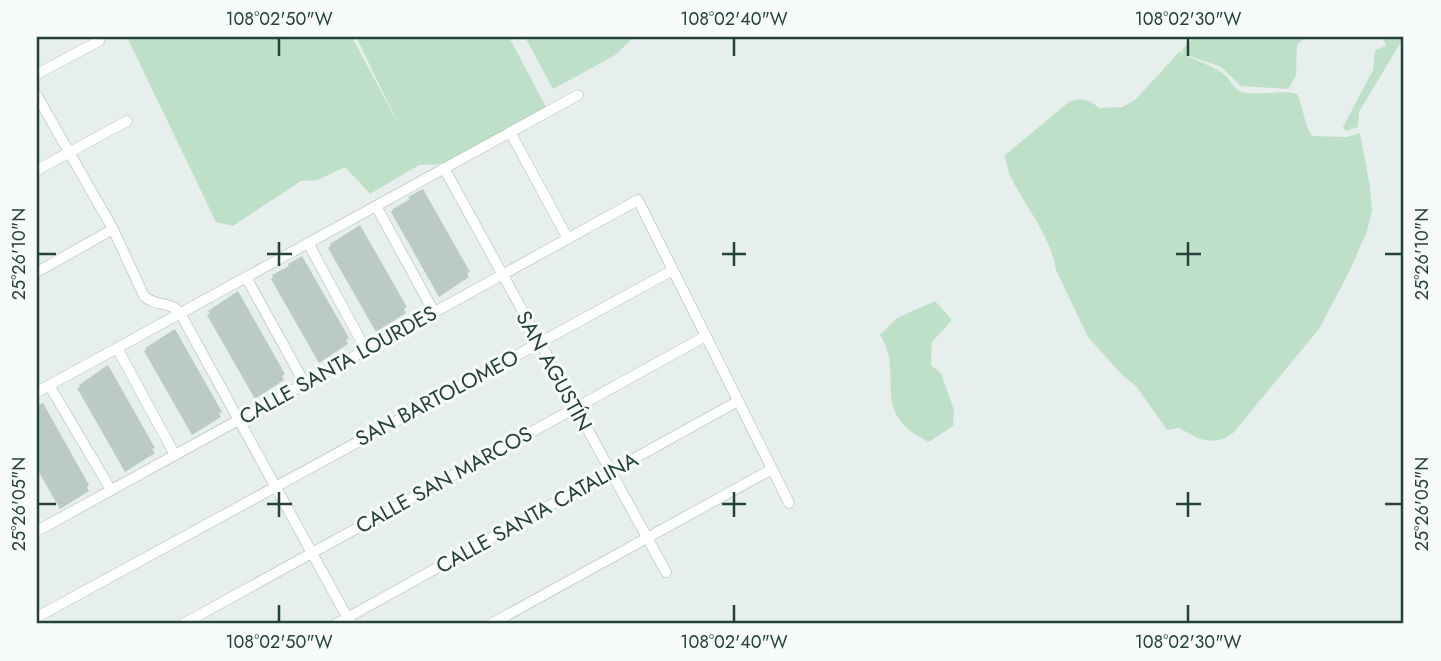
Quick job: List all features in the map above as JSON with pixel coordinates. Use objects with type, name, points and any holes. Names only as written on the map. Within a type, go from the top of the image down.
[{"type":"street","points":[[37,74],[99,41]]},
{"type":"street","points":[[37,392],[578,95]]},
{"type":"street","points":[[37,96],[113,229],[144,296],[154,303],[174,306],[180,313],[349,621]]},
{"type":"street","points":[[37,170],[127,121]]},
{"type":"street","points":[[510,132],[568,239]]},
{"type":"street","name":"SAN AGUSTÍN","points":[[444,168],[666,572]]},
{"type":"street","name":"CALLE SANTA LOURDES","points":[[40,530],[638,200],[673,270]]},
{"type":"street","points":[[376,206],[433,312]]},
{"type":"street","points":[[37,272],[113,229]]},
{"type":"street","points":[[308,243],[366,350]]},
{"type":"street","points":[[673,270],[789,503]]},
{"type":"street","name":"SAN BARTOLOMEO","points":[[37,617],[673,270]]},
{"type":"street","points":[[246,277],[305,384]]},
{"type":"street","name":"CALLE SAN MARCOS","points":[[183,624],[706,336]]},
{"type":"street","points":[[117,348],[175,455]]},
{"type":"street","points":[[49,385],[111,490]]},
{"type":"street","name":"CALLE SANTA CATALINA","points":[[336,624],[349,621],[738,401]]},
{"type":"street","points":[[491,624],[772,469]]},
{"type":"street","points":[[37,517],[40,530]]},
{"type":"green space","points":[[127,37],[352,37],[400,127],[356,37],[509,37],[546,107],[441,164],[419,165],[370,194],[345,167],[318,180],[301,181],[233,226],[216,222]]},
{"type":"green space","points":[[525,37],[634,37],[614,56],[553,89]]},
{"type":"green space","points":[[1194,37],[1305,37],[1297,45],[1296,76],[1288,89],[1241,86],[1221,67],[1184,54],[1182,50]]},
{"type":"green space","points":[[1382,37],[1404,37],[1359,112],[1358,127],[1346,131],[1343,127],[1373,70],[1375,50],[1386,46]]},
{"type":"green space","points":[[1180,51],[1219,70],[1242,92],[1297,94],[1312,136],[1346,137],[1360,133],[1370,187],[1372,211],[1367,231],[1319,329],[1233,433],[1214,441],[1199,439],[1179,428],[1167,430],[1136,386],[1123,376],[1088,337],[1056,270],[1049,245],[1011,177],[1004,156],[1070,101],[1086,100],[1099,108],[1122,107],[1135,100]]},
{"type":"green space","points":[[935,301],[952,320],[932,342],[931,365],[941,373],[954,410],[953,426],[929,442],[910,431],[899,419],[893,406],[890,365],[880,335],[897,318]]},
{"type":"building","points":[[423,189],[470,272],[467,273],[469,277],[439,297],[391,212],[410,199],[408,197]]},
{"type":"building","points":[[360,225],[407,307],[404,309],[406,313],[376,332],[328,248]]},
{"type":"building","points":[[302,256],[349,338],[346,340],[348,344],[319,363],[271,279],[272,275]]},
{"type":"building","points":[[238,291],[285,374],[282,376],[284,380],[255,399],[207,315],[210,313],[208,311]]},
{"type":"building","points":[[175,329],[222,412],[219,413],[221,417],[192,435],[144,351]]},
{"type":"building","points":[[108,365],[155,448],[152,449],[155,453],[125,472],[77,388]]},
{"type":"building","points":[[43,403],[89,485],[89,491],[60,509],[37,469],[37,406]]}]
